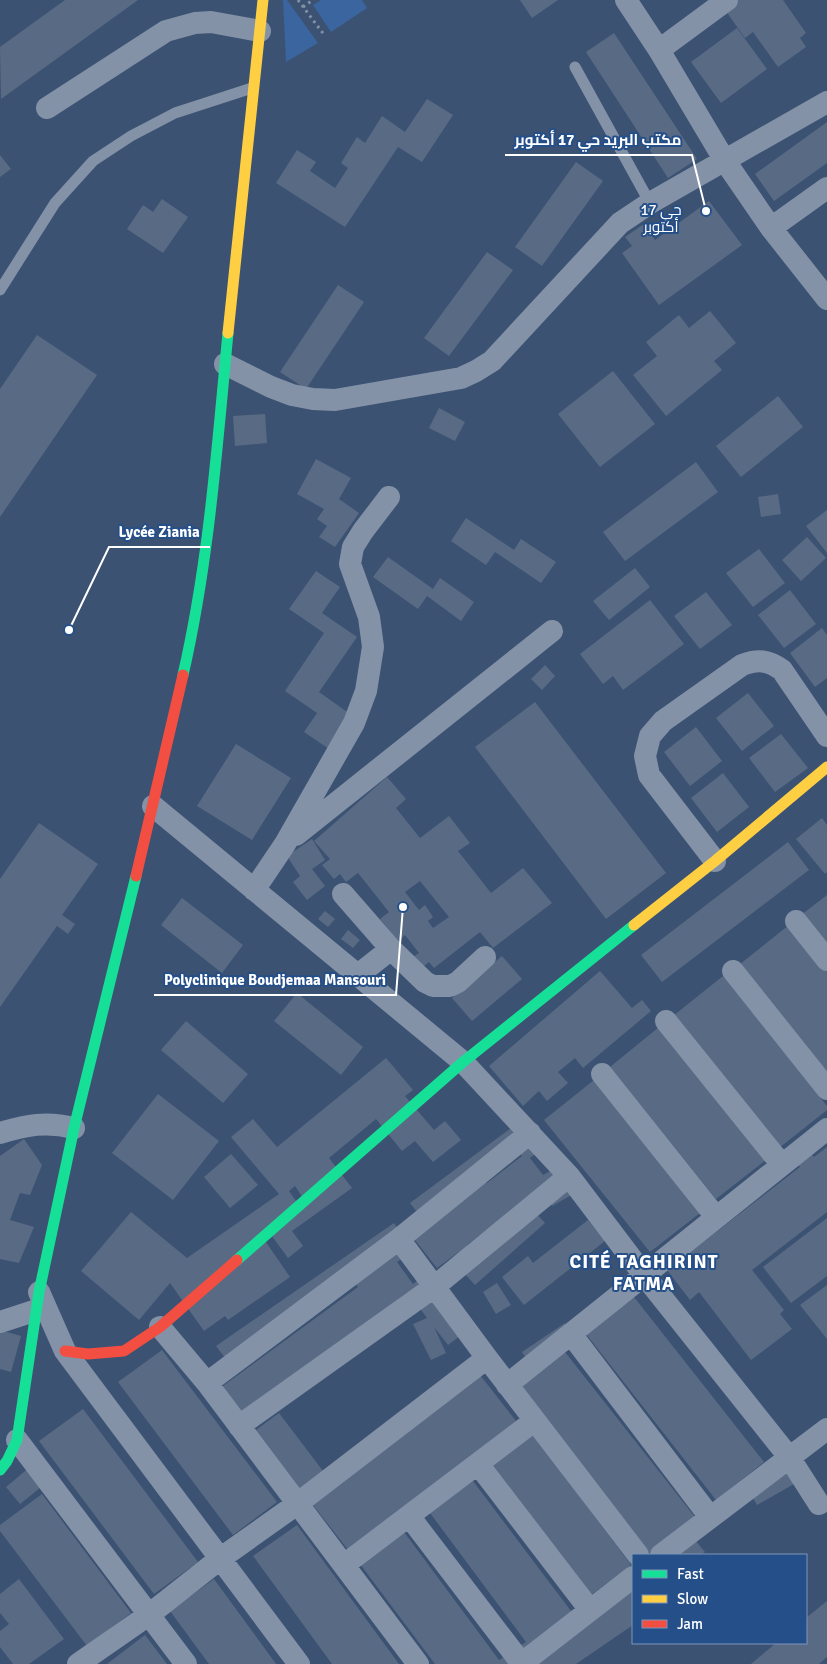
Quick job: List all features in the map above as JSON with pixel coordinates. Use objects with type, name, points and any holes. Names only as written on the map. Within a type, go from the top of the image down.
[{"type":"street","points":[[2,1465],[18,1440],[38,1301],[74,1128],[153,806],[194,626],[206,549],[263,0]]},
{"type":"street","points":[[626,0],[660,50],[725,161],[771,228],[827,299]]},
{"type":"street","points":[[660,50],[727,0]]},
{"type":"street","points":[[47,108],[166,31],[195,23],[211,22],[260,31]]},
{"type":"street","points":[[225,364],[271,387],[292,395],[313,399],[335,400],[461,378],[492,361],[620,223],[650,203],[827,102]]},
{"type":"street","points":[[771,228],[827,188]]},
{"type":"street","points":[[254,890],[285,844],[354,723],[366,691],[373,647],[369,616],[350,564],[353,547],[389,497]]},
{"type":"street","points":[[285,844],[552,631]]},
{"type":"street","points":[[715,861],[649,775],[646,756],[650,736],[663,721],[742,665],[752,661],[763,661],[773,664],[782,670],[827,736]]},
{"type":"street","points":[[65,1351],[88,1354],[124,1351],[160,1327],[463,1062],[715,861],[827,767]]},
{"type":"street","points":[[153,806],[463,1062],[569,1176],[644,1275],[789,1457],[819,1504]]},
{"type":"street","points":[[343,894],[391,949],[425,982],[433,986],[450,986],[458,982],[485,957]]},
{"type":"street","points":[[796,921],[827,960]]},
{"type":"street","points":[[358,975],[391,949]]},
{"type":"street","points":[[732,971],[827,1089]]},
{"type":"street","points":[[666,1022],[782,1165]]},
{"type":"street","points":[[602,1074],[716,1217]]},
{"type":"street","points":[[0,1133],[18,1128],[55,1123],[74,1128]]},
{"type":"street","points":[[507,1384],[827,1129]]},
{"type":"street","points":[[207,1383],[399,1239],[530,1133]]},
{"type":"street","points":[[239,1426],[434,1287],[569,1176]]},
{"type":"street","points":[[399,1239],[534,1421],[637,1554]]},
{"type":"street","points":[[0,1322],[38,1301]]},
{"type":"street","points":[[38,1301],[65,1351],[299,1664]]},
{"type":"street","points":[[160,1327],[207,1383],[418,1664]]},
{"type":"street","points":[[571,1334],[710,1518]]},
{"type":"street","points":[[81,1663],[150,1614],[221,1558],[297,1504],[487,1358]]},
{"type":"street","points":[[344,1565],[534,1421]]},
{"type":"street","points":[[662,1554],[827,1429]]},
{"type":"street","points":[[18,1440],[186,1664]]},
{"type":"street","points":[[478,1464],[590,1610]]},
{"type":"street","points":[[409,1516],[522,1664],[632,1578]]},
{"type":"lane","points":[[575,67],[650,203]]},
{"type":"lane","points":[[0,290],[55,203],[93,161],[131,136],[175,113],[254,87]]},
{"type":"path","points":[[298,0],[325,36]]},
{"type":"path","points":[[304,7],[313,0]]},
{"type":"shaded area","points":[[283,0],[287,0],[318,43],[286,62]]},
{"type":"shaded area","points":[[321,0],[362,0],[367,8],[331,32],[313,5]]},
{"type":"building","points":[[65,0],[138,0],[1,99],[0,47]]},
{"type":"building","points":[[520,0],[558,0],[532,18]]},
{"type":"building","points":[[733,0],[783,0],[806,33],[800,38],[806,47],[778,67],[753,32],[745,38],[723,7]]},
{"type":"building","points":[[737,28],[767,69],[721,103],[691,62]]},
{"type":"building","points":[[614,33],[697,159],[668,178],[586,52]]},
{"type":"building","points":[[427,99],[453,115],[422,162],[398,147],[345,227],[276,183],[297,150],[316,162],[310,171],[335,188],[348,168],[341,163],[357,137],[365,143],[382,116],[405,132]]},
{"type":"building","points":[[827,122],[827,163],[774,201],[755,174]]},
{"type":"building","points":[[0,155],[11,169],[0,177]]},
{"type":"building","points":[[576,162],[603,181],[542,266],[515,247]]},
{"type":"building","points":[[162,199],[188,217],[163,253],[127,229],[143,205],[153,212]]},
{"type":"building","points":[[709,201],[742,245],[659,305],[622,253],[632,246],[625,237],[644,224],[655,240]]},
{"type":"building","points":[[487,252],[513,270],[449,356],[424,338]]},
{"type":"building","points":[[338,285],[364,302],[306,389],[280,372]]},
{"type":"building","points":[[710,311],[736,343],[714,361],[722,370],[666,416],[633,375],[657,356],[646,342],[679,315],[689,328]]},
{"type":"building","points":[[37,335],[97,375],[0,517],[0,389]]},
{"type":"building","points":[[613,371],[655,424],[600,467],[558,414]]},
{"type":"building","points":[[778,396],[803,427],[741,477],[716,446]]},
{"type":"building","points":[[439,408],[465,422],[455,441],[429,428]]},
{"type":"building","points":[[265,414],[267,443],[235,446],[233,416]]},
{"type":"building","points":[[316,459],[351,478],[339,499],[359,513],[335,547],[319,537],[327,526],[317,519],[324,509],[297,494]]},
{"type":"building","points":[[696,462],[718,492],[625,561],[603,532]]},
{"type":"building","points":[[778,494],[781,514],[761,517],[758,497]]},
{"type":"building","points":[[827,510],[827,553],[806,526]]},
{"type":"building","points":[[466,518],[514,550],[521,539],[556,562],[541,583],[495,552],[486,565],[451,541]]},
{"type":"building","points":[[807,537],[826,558],[801,581],[782,560]]},
{"type":"building","points":[[759,549],[785,583],[753,607],[726,573]]},
{"type":"building","points":[[388,557],[433,589],[440,578],[474,602],[461,621],[427,596],[418,609],[373,577]]},
{"type":"building","points":[[635,568],[650,587],[609,620],[593,601]]},
{"type":"building","points":[[316,571],[340,587],[322,613],[357,637],[319,692],[353,716],[329,749],[304,732],[317,713],[285,691],[324,633],[289,609]]},
{"type":"building","points":[[790,590],[816,624],[784,648],[758,615]]},
{"type":"building","points":[[706,592],[732,625],[700,649],[674,616]]},
{"type":"building","points":[[650,600],[684,644],[623,690],[613,676],[603,684],[580,654]]},
{"type":"building","points":[[822,628],[827,635],[827,678],[815,687],[790,653]]},
{"type":"building","points":[[545,665],[555,676],[542,690],[531,679]]},
{"type":"building","points":[[748,693],[774,726],[742,751],[716,718]]},
{"type":"building","points":[[535,702],[666,873],[606,919],[475,747]]},
{"type":"building","points":[[696,727],[722,761],[690,786],[664,752]]},
{"type":"building","points":[[781,734],[808,768],[775,792],[749,758]]},
{"type":"building","points":[[236,744],[291,778],[252,840],[197,806]]},
{"type":"building","points":[[723,773],[749,807],[717,832],[691,798]]},
{"type":"building","points":[[387,777],[406,799],[396,808],[420,838],[449,816],[470,843],[458,851],[491,893],[523,868],[552,903],[493,948],[480,932],[434,968],[429,962],[419,970],[410,959],[419,953],[405,935],[398,941],[380,919],[389,912],[358,873],[346,882],[340,874],[334,879],[322,865],[330,859],[314,841]],"holes":[[[420,881],[449,917],[433,928],[428,921],[433,917],[425,905],[419,910],[405,892]]]},
{"type":"building","points":[[822,818],[827,825],[827,872],[825,874],[796,839]]},
{"type":"building","points":[[39,823],[98,864],[62,915],[75,924],[68,934],[57,926],[0,1007],[0,879]]},
{"type":"building","points":[[312,839],[325,860],[312,869],[325,886],[307,900],[293,882],[300,876],[287,856]]},
{"type":"building","points":[[788,842],[809,870],[662,982],[641,955]]},
{"type":"building","points":[[827,895],[827,947],[801,915]]},
{"type":"building","points":[[182,898],[243,945],[222,973],[161,925]]},
{"type":"building","points":[[325,911],[335,919],[328,927],[318,919]]},
{"type":"building","points":[[789,925],[827,972],[827,1074],[739,965]]},
{"type":"building","points":[[348,930],[360,940],[353,948],[341,939]]},
{"type":"building","points":[[502,956],[522,979],[472,1021],[452,998]]},
{"type":"building","points":[[600,971],[632,1008],[642,1000],[651,1011],[583,1068],[575,1058],[558,1072],[568,1083],[547,1101],[539,1091],[523,1106],[489,1066]]},
{"type":"building","points":[[723,976],[827,1106],[827,1110],[779,1148],[673,1016]]},
{"type":"building","points":[[297,993],[363,1047],[341,1075],[274,1021]]},
{"type":"building","points":[[186,1021],[248,1074],[223,1103],[161,1050]]},
{"type":"building","points":[[659,1027],[766,1160],[716,1199],[610,1067]]},
{"type":"building","points":[[386,1058],[413,1090],[405,1096],[434,1130],[445,1121],[461,1140],[433,1162],[415,1141],[402,1151],[376,1119],[329,1158],[352,1188],[292,1231],[303,1246],[288,1258],[269,1232],[307,1204],[295,1186],[289,1191],[300,1207],[261,1235],[290,1277],[228,1320],[225,1316],[204,1331],[170,1283],[139,1320],[81,1271],[131,1212],[187,1258],[279,1194],[231,1137],[253,1119],[277,1147]]},
{"type":"building","points":[[594,1080],[700,1213],[650,1252],[544,1120]]},
{"type":"building","points":[[158,1094],[219,1141],[173,1200],[112,1153]]},
{"type":"building","points":[[519,1122],[540,1150],[530,1158],[543,1175],[561,1165],[577,1192],[552,1206],[542,1188],[525,1201],[545,1223],[475,1285],[451,1259],[460,1251],[437,1268],[414,1239],[424,1221],[410,1203]],"holes":[[[516,1148],[522,1156],[487,1183],[480,1175]],[[489,1228],[480,1260],[467,1245]]]},
{"type":"building","points":[[24,1139],[42,1165],[30,1195],[20,1193],[10,1220],[34,1227],[19,1263],[0,1259],[0,1156]]},
{"type":"building","points":[[797,1139],[814,1157],[827,1147],[827,1212],[752,1270],[784,1310],[780,1314],[792,1329],[751,1360],[699,1292],[690,1300],[667,1270],[800,1167],[785,1151]]},
{"type":"building","points":[[231,1154],[258,1185],[230,1208],[204,1177]]},
{"type":"building","points":[[827,1218],[827,1276],[791,1303],[763,1267]]},
{"type":"building","points":[[588,1220],[605,1241],[524,1305],[502,1277],[528,1256],[533,1263]]},
{"type":"building","points":[[394,1223],[413,1251],[397,1262],[413,1284],[427,1274],[469,1329],[448,1345],[434,1327],[446,1353],[431,1360],[413,1324],[427,1318],[408,1292],[243,1414],[223,1386],[358,1287],[352,1278],[229,1363],[216,1346]]},
{"type":"building","points":[[497,1283],[511,1305],[496,1314],[483,1292]]},
{"type":"building","points":[[827,1285],[827,1339],[800,1305]]},
{"type":"building","points":[[634,1297],[764,1462],[716,1500],[586,1334]]},
{"type":"building","points":[[565,1323],[578,1343],[565,1352],[695,1517],[683,1526],[705,1552],[702,1554],[668,1554],[669,1537],[646,1554],[516,1389],[536,1374],[522,1352]]},
{"type":"building","points":[[0,1330],[21,1336],[11,1372],[0,1369]]},
{"type":"building","points":[[162,1350],[277,1502],[233,1535],[118,1382]]},
{"type":"building","points":[[480,1375],[516,1421],[349,1551],[313,1505]]},
{"type":"building","points":[[83,1409],[198,1562],[154,1594],[39,1441]]},
{"type":"building","points":[[279,1413],[323,1471],[300,1489],[256,1430]]},
{"type":"building","points":[[532,1433],[631,1565],[587,1598],[488,1465]]},
{"type":"building","points":[[787,1455],[801,1480],[757,1505],[743,1480]]},
{"type":"building","points":[[36,1462],[51,1479],[20,1504],[6,1487]]},
{"type":"building","points":[[473,1481],[571,1611],[608,1585],[632,1586],[632,1626],[576,1664],[435,1664],[360,1564],[404,1532],[499,1660],[526,1642],[430,1513]]},
{"type":"building","points":[[42,1494],[131,1613],[87,1646],[0,1531],[0,1525]]},
{"type":"building","points":[[297,1525],[399,1664],[332,1664],[253,1556]]},
{"type":"building","points":[[19,1579],[64,1639],[29,1664],[13,1664],[0,1647],[0,1631],[9,1624],[0,1613],[0,1594]]},
{"type":"building","points":[[214,1579],[276,1664],[209,1664],[170,1611]]},
{"type":"building","points":[[827,1601],[827,1657],[819,1664],[751,1664],[775,1644],[807,1644],[807,1617]]},
{"type":"building","points":[[145,1635],[167,1664],[107,1664]]},
{"type":"traffic: fast","points":[[183,675],[206,547],[228,333]]},
{"type":"traffic: fast","points":[[0,1470],[7,1461],[17,1440],[39,1292],[74,1128],[136,876]]},
{"type":"traffic: fast","points":[[237,1260],[463,1062],[634,925]]},
{"type":"traffic: slow","points":[[228,333],[263,0]]},
{"type":"traffic: slow","points":[[634,925],[715,861],[827,767]]},
{"type":"traffic: jam","points":[[136,876],[183,675]]},
{"type":"traffic: jam","points":[[65,1351],[88,1354],[124,1351],[160,1327],[237,1260]]},
{"type":"place","name":"مكتب البريد حي 17 أكتوبر","points":[[706,211]]},
{"type":"place","name":"Lycée Ziania","points":[[69,630]]},
{"type":"place","name":"Polyclinique Boudjemaa Mansouri","points":[[403,907]]},
{"type":"district","name":"حي 17 أكتوبر","points":[[661,218]]},
{"type":"district","name":"CITÉ TAGHIRINT FATMA","points":[[644,1272]]}]
